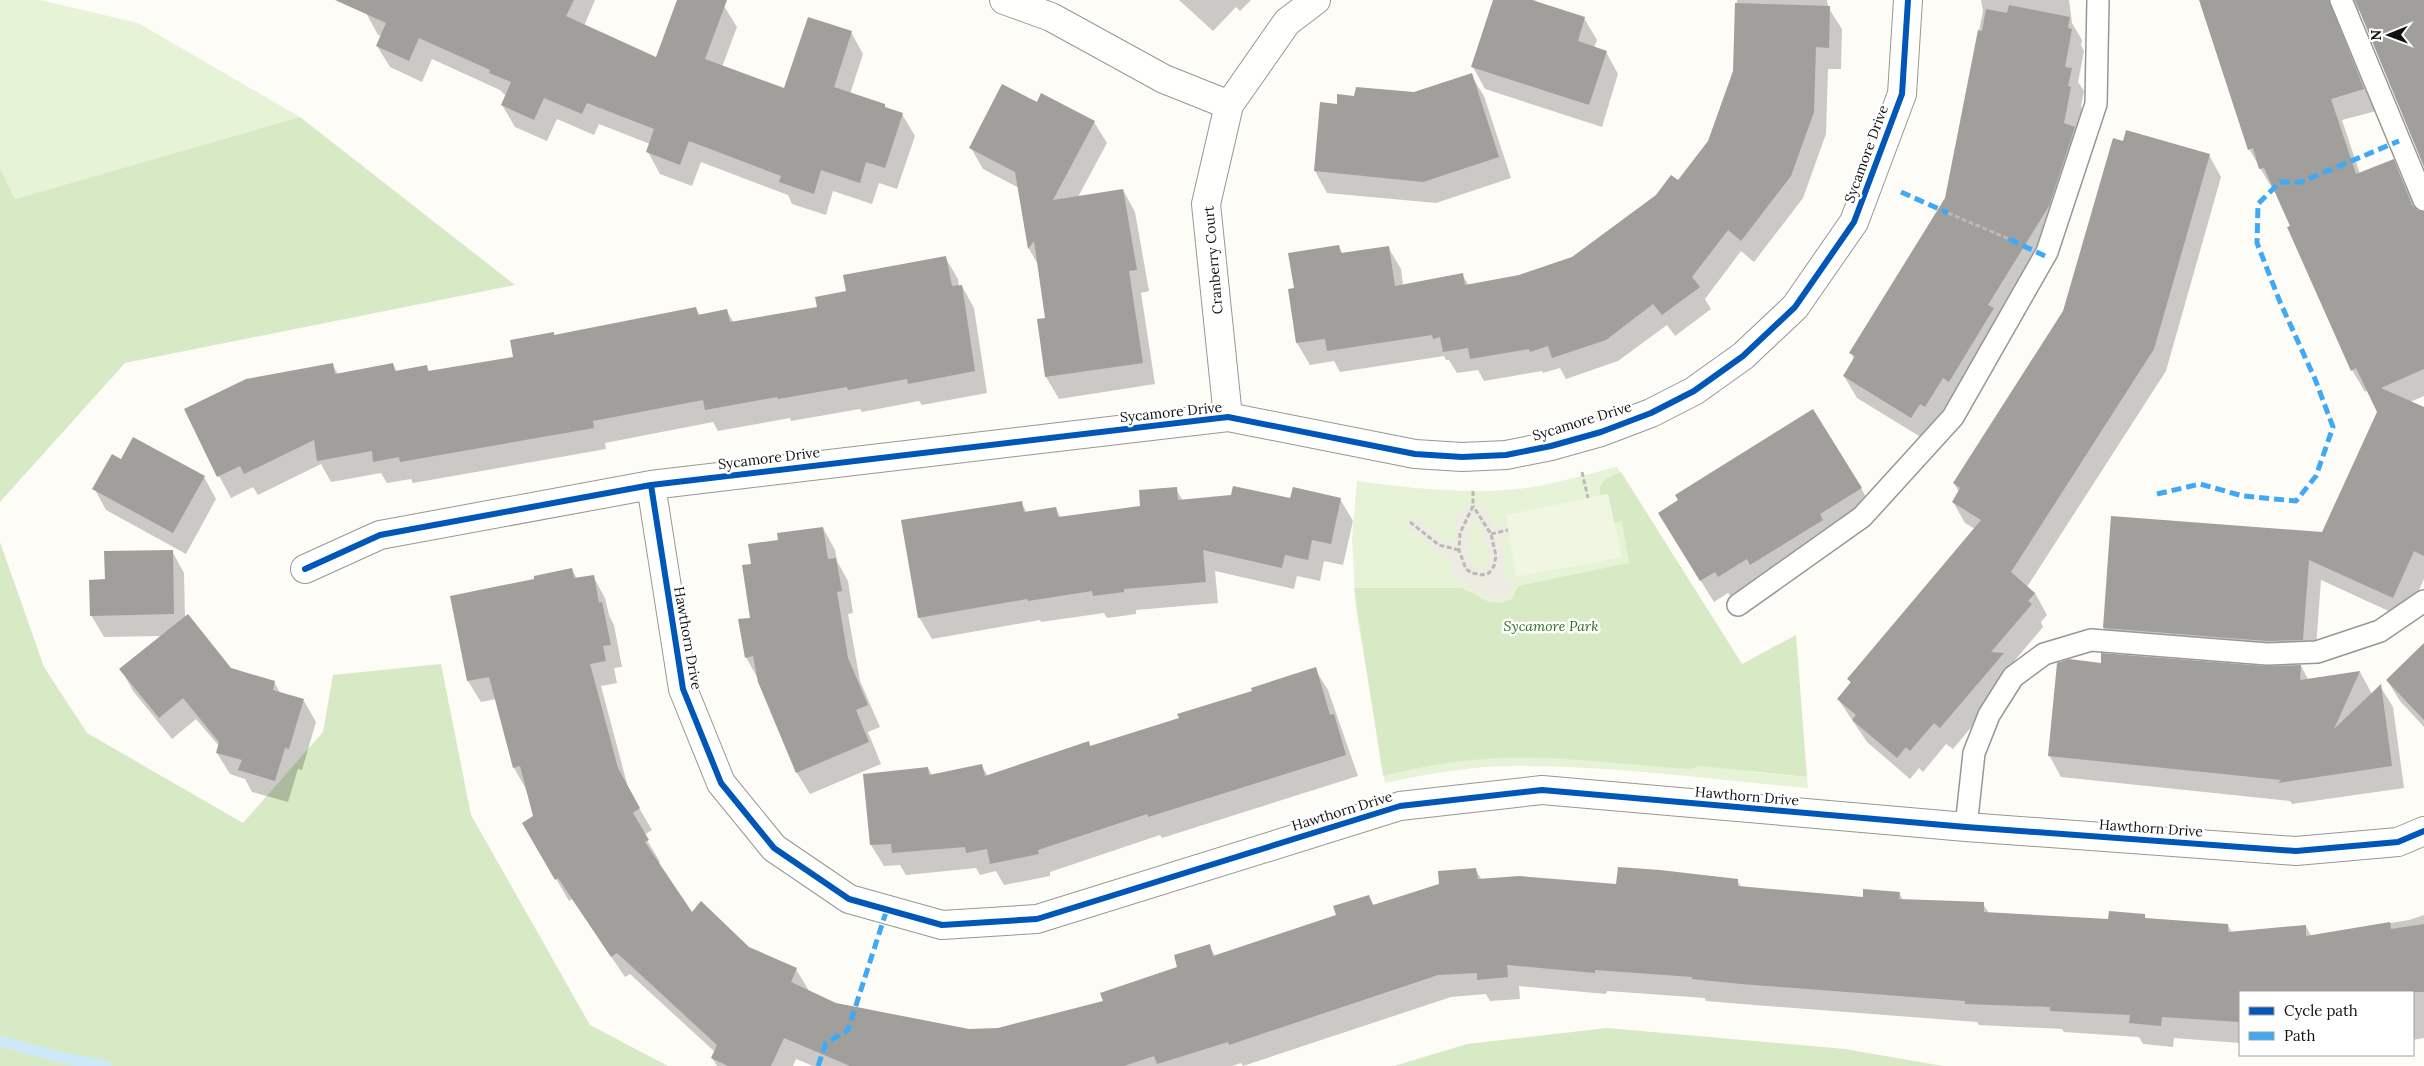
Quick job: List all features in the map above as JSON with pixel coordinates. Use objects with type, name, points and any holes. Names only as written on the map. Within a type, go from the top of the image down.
[{"type":"street","points":[[1004,0],[1050,17],[1164,79],[1229,105]]},
{"type":"street","name":"Cranberry Court","points":[[1228,417],[1206,204],[1229,105],[1287,22],[1316,0]]},
{"type":"street","name":"Sycamore Drive","points":[[305,569],[380,535],[651,485],[1228,417],[1415,454],[1462,457],[1506,455],[1551,446],[1601,432],[1651,413],[1694,391],[1743,356],[1795,307],[1854,222],[1902,94],[1908,0]]},
{"type":"street","name":"Hawthorn Drive","points":[[651,485],[682,689],[721,783],[774,848],[849,899],[942,925],[1037,919],[1400,806],[1542,790],[1966,827],[2296,851],[2398,842],[2424,831]]},
{"type":"lane","points":[[1738,605],[1862,517],[1953,417],[2047,252],[2096,104],[2098,0]]},
{"type":"lane","points":[[2341,0],[2424,200]]},
{"type":"lane","points":[[1966,827],[1974,753],[1989,715],[2013,677],[2044,654],[2091,640],[2267,654],[2317,652],[2380,631],[2424,601]]},
{"type":"path","points":[[1948,213],[2009,239]]},
{"type":"path","points":[[1582,469],[1588,498]]},
{"type":"path","points":[[1473,485],[1473,506],[1460,533],[1459,550],[1466,569],[1472,574],[1489,573],[1494,566],[1496,556],[1491,534],[1473,506]]},
{"type":"path","points":[[1410,522],[1439,545],[1459,550]]},
{"type":"path","points":[[1491,534],[1508,530]]},
{"type":"green space","points":[[0,0],[40,0],[138,23],[300,117],[15,199],[0,168]]},
{"type":"green space","points":[[300,117],[515,285],[125,363],[0,502],[0,168],[15,199]]},
{"type":"green space","name":"Sycamore Park","points":[[1617,467],[1742,664],[1751,772],[1807,777],[1808,788],[1595,768],[1524,766],[1454,770],[1385,783],[1356,610],[1352,540],[1357,481],[1425,489],[1493,491],[1539,486]]},
{"type":"green space","name":"Sycamore Park","points":[[1621,472],[1742,664],[1796,635],[1807,777],[1700,766],[1689,769],[1528,758],[1458,761],[1383,776],[1354,588],[1462,588],[1489,602],[1500,603],[1512,599],[1518,586],[1629,563],[1622,521],[1614,523],[1608,494],[1600,495],[1603,482]]},
{"type":"green space","points":[[1608,494],[1622,557],[1516,577],[1506,515]]},
{"type":"green space","points":[[0,542],[44,667],[87,733],[243,823],[323,732],[333,675],[441,664],[471,815],[590,1025],[668,1066],[0,1066]]},
{"type":"green space","points":[[1607,1028],[1845,1049],[1943,1066],[1394,1066],[1467,1044]]},
{"type":"shaded area","points":[[1464,506],[1482,506],[1490,515],[1494,527],[1508,526],[1509,534],[1504,534],[1499,539],[1504,556],[1503,573],[1506,580],[1516,583],[1508,596],[1490,597],[1463,585],[1461,579],[1449,578],[1452,563],[1448,558],[1434,550],[1420,536],[1405,526],[1411,517],[1425,523],[1443,540],[1454,543],[1456,519]],"holes":[[[1475,520],[1482,527],[1489,556],[1489,561],[1484,568],[1476,567],[1472,564],[1468,549],[1471,524]]]},
{"type":"building","points":[[335,0],[574,0],[566,16],[656,57],[677,0],[727,0],[705,59],[784,88],[808,17],[852,31],[834,87],[885,104],[885,107],[903,113],[885,168],[866,162],[860,183],[821,170],[814,194],[779,182],[781,176],[689,141],[680,165],[646,152],[654,129],[587,103],[582,114],[544,98],[534,120],[501,105],[511,82],[489,73],[490,70],[419,38],[409,61],[376,46],[386,23]]},
{"type":"building","points":[[1493,0],[1532,0],[1585,17],[1578,41],[1607,51],[1589,105],[1471,67]]},
{"type":"building","points":[[2199,0],[2329,0],[2364,89],[2331,99],[2356,174],[2394,159],[2412,205],[2417,210],[2424,212],[2424,369],[2381,388],[2424,407],[2424,556],[2414,551],[2393,598],[2309,560],[2303,640],[2267,641],[2103,628],[2111,516],[2322,532],[2377,412],[2356,368],[2351,371],[2287,227],[2290,226],[2264,168],[2259,169],[2253,148],[2248,150]]},
{"type":"building","points":[[2355,0],[2424,0],[2424,167]]},
{"type":"building","points":[[1735,3],[1830,6],[1829,48],[1816,47],[1814,112],[1791,176],[1741,241],[1728,230],[1692,277],[1700,287],[1662,315],[1653,304],[1606,340],[1552,358],[1548,346],[1530,352],[1529,349],[1470,359],[1468,348],[1443,352],[1440,337],[1433,339],[1432,335],[1327,351],[1325,339],[1296,343],[1288,289],[1294,288],[1288,253],[1339,245],[1341,253],[1389,246],[1395,286],[1463,273],[1465,285],[1519,275],[1572,257],[1656,195],[1671,175],[1678,180],[1708,141],[1733,71]]},
{"type":"building","points":[[2009,5],[2070,17],[2068,28],[2072,29],[2065,67],[2072,68],[2068,86],[2071,87],[2064,123],[2075,127],[2049,206],[1988,305],[1994,308],[1949,382],[1943,378],[1925,407],[1920,404],[1911,418],[1843,376],[1855,356],[1849,353],[1945,198],[1978,30],[1982,31],[1986,9],[2007,13]]},
{"type":"building","points":[[1472,73],[1499,157],[1423,182],[1314,171],[1320,102],[1337,104],[1337,94],[1354,96],[1356,87],[1414,92]]},
{"type":"building","points":[[1002,84],[1037,102],[1041,93],[1095,121],[1053,200],[1123,189],[1137,270],[1129,271],[1143,363],[1045,377],[1037,319],[1045,318],[1034,241],[1028,249],[1015,172],[969,148]]},
{"type":"building","points":[[2126,130],[2210,154],[2154,349],[2011,572],[2035,593],[2028,601],[2032,604],[1991,652],[2004,653],[1940,728],[1934,723],[1910,751],[1906,747],[1897,758],[1852,720],[1856,715],[1837,699],[1851,682],[1847,679],[1981,520],[1952,502],[1960,488],[1953,483],[2063,311],[2113,138],[2123,141]]},
{"type":"building","points":[[946,256],[952,286],[962,285],[975,371],[908,384],[907,379],[848,390],[847,387],[778,399],[777,397],[705,410],[703,400],[593,421],[594,428],[400,462],[399,457],[373,462],[372,451],[317,461],[314,440],[244,474],[240,466],[217,477],[184,409],[246,379],[333,363],[335,374],[393,363],[395,371],[427,365],[428,371],[513,357],[510,340],[554,332],[554,335],[696,307],[698,315],[727,309],[730,322],[817,307],[815,297],[846,291],[843,275]]},
{"type":"building","points":[[1813,409],[1862,488],[1820,514],[1823,520],[1750,565],[1747,559],[1718,577],[1715,572],[1700,581],[1658,513],[1678,500],[1675,495]]},
{"type":"building","points":[[133,437],[205,476],[173,533],[92,489],[112,454],[121,459]]},
{"type":"building","points":[[1233,486],[1290,498],[1293,487],[1341,498],[1331,544],[1312,540],[1308,560],[1285,555],[1282,568],[1203,550],[1206,582],[1124,589],[1124,592],[1093,596],[1092,591],[1028,601],[1027,599],[918,618],[901,520],[1022,501],[1024,512],[1056,507],[1058,517],[1140,506],[1139,490],[1177,487],[1178,500],[1231,495]]},
{"type":"building","points":[[823,527],[828,559],[836,558],[842,591],[837,592],[848,658],[868,705],[856,710],[869,742],[796,773],[758,682],[753,656],[745,658],[738,619],[750,618],[742,565],[751,564],[748,544],[778,540],[777,533]]},
{"type":"building","points":[[173,550],[174,614],[90,616],[89,580],[105,579],[104,551]]},
{"type":"building","points":[[572,568],[574,578],[594,575],[599,603],[602,602],[611,645],[603,646],[606,661],[590,664],[618,768],[640,808],[633,813],[649,840],[645,842],[692,912],[701,901],[749,947],[797,968],[791,982],[836,1003],[969,1029],[998,1028],[1103,1001],[1100,993],[1177,967],[1174,955],[1210,944],[1213,956],[1336,915],[1333,906],[1369,895],[1373,905],[1439,884],[1438,871],[1476,868],[1478,879],[1519,876],[1616,884],[1618,867],[1738,879],[1738,886],[1863,897],[1863,889],[1900,892],[1899,899],[1984,902],[1984,912],[2108,919],[2109,911],[2145,914],[2145,918],[2228,924],[2228,932],[2306,925],[2306,936],[2390,922],[2391,929],[2424,924],[2424,992],[2239,991],[2239,1022],[2162,1017],[2161,1026],[2129,1023],[2130,1015],[2050,1011],[2050,1007],[1965,1004],[1965,1001],[1741,984],[1692,979],[1692,977],[1595,970],[1595,973],[1507,965],[1508,977],[1477,980],[1477,973],[1438,975],[1229,1045],[1228,1042],[1157,1064],[1154,1056],[1124,1066],[850,1066],[784,1038],[771,1066],[728,1066],[711,1058],[717,1045],[617,953],[611,957],[558,878],[555,880],[522,823],[533,816],[520,766],[513,768],[489,677],[467,681],[450,596],[534,579],[534,576]]},
{"type":"building","points":[[188,614],[231,668],[275,681],[273,690],[304,699],[289,749],[285,748],[275,781],[238,770],[242,760],[216,753],[219,742],[183,698],[159,718],[119,669]]},
{"type":"building","points":[[2424,643],[2424,720],[2386,680]]},
{"type":"building","points":[[2101,653],[2266,666],[2301,665],[2300,680],[2360,671],[2334,729],[2381,684],[2392,766],[2278,783],[2281,780],[2048,756],[2057,663],[2069,659],[2101,663]]},
{"type":"building","points":[[1316,667],[1330,715],[1334,714],[1346,755],[1148,817],[1147,814],[1038,850],[1039,854],[990,864],[987,849],[966,853],[965,847],[892,853],[891,844],[870,845],[863,774],[928,767],[929,775],[982,764],[985,776],[1089,741],[1090,746],[1179,718],[1177,714],[1252,691],[1251,688]]},
{"type":"waterway","points":[[0,1041],[63,1058],[106,1066]]},
{"type":"marked path","points":[[2157,494],[2200,484],[2243,496],[2296,501],[2316,476],[2333,427],[2315,379],[2280,302],[2257,243],[2258,204],[2280,182],[2301,182],[2399,141]]},
{"type":"marked path","points":[[1901,192],[1948,213]]},
{"type":"marked path","points":[[2009,239],[2045,256]]},
{"type":"marked path","points":[[818,1066],[826,1043],[848,1030],[887,909]]},
{"type":"cycle path","points":[[305,569],[380,535],[651,485],[1228,417],[1415,454],[1462,457],[1506,455],[1551,446],[1601,432],[1651,413],[1694,391],[1743,356],[1795,307],[1854,222],[1902,94],[1908,0]]},
{"type":"cycle path","points":[[651,485],[683,689],[721,783],[774,848],[849,899],[942,925],[1037,919],[1400,806],[1542,790],[1966,827],[2296,851],[2398,842],[2424,831]]}]
